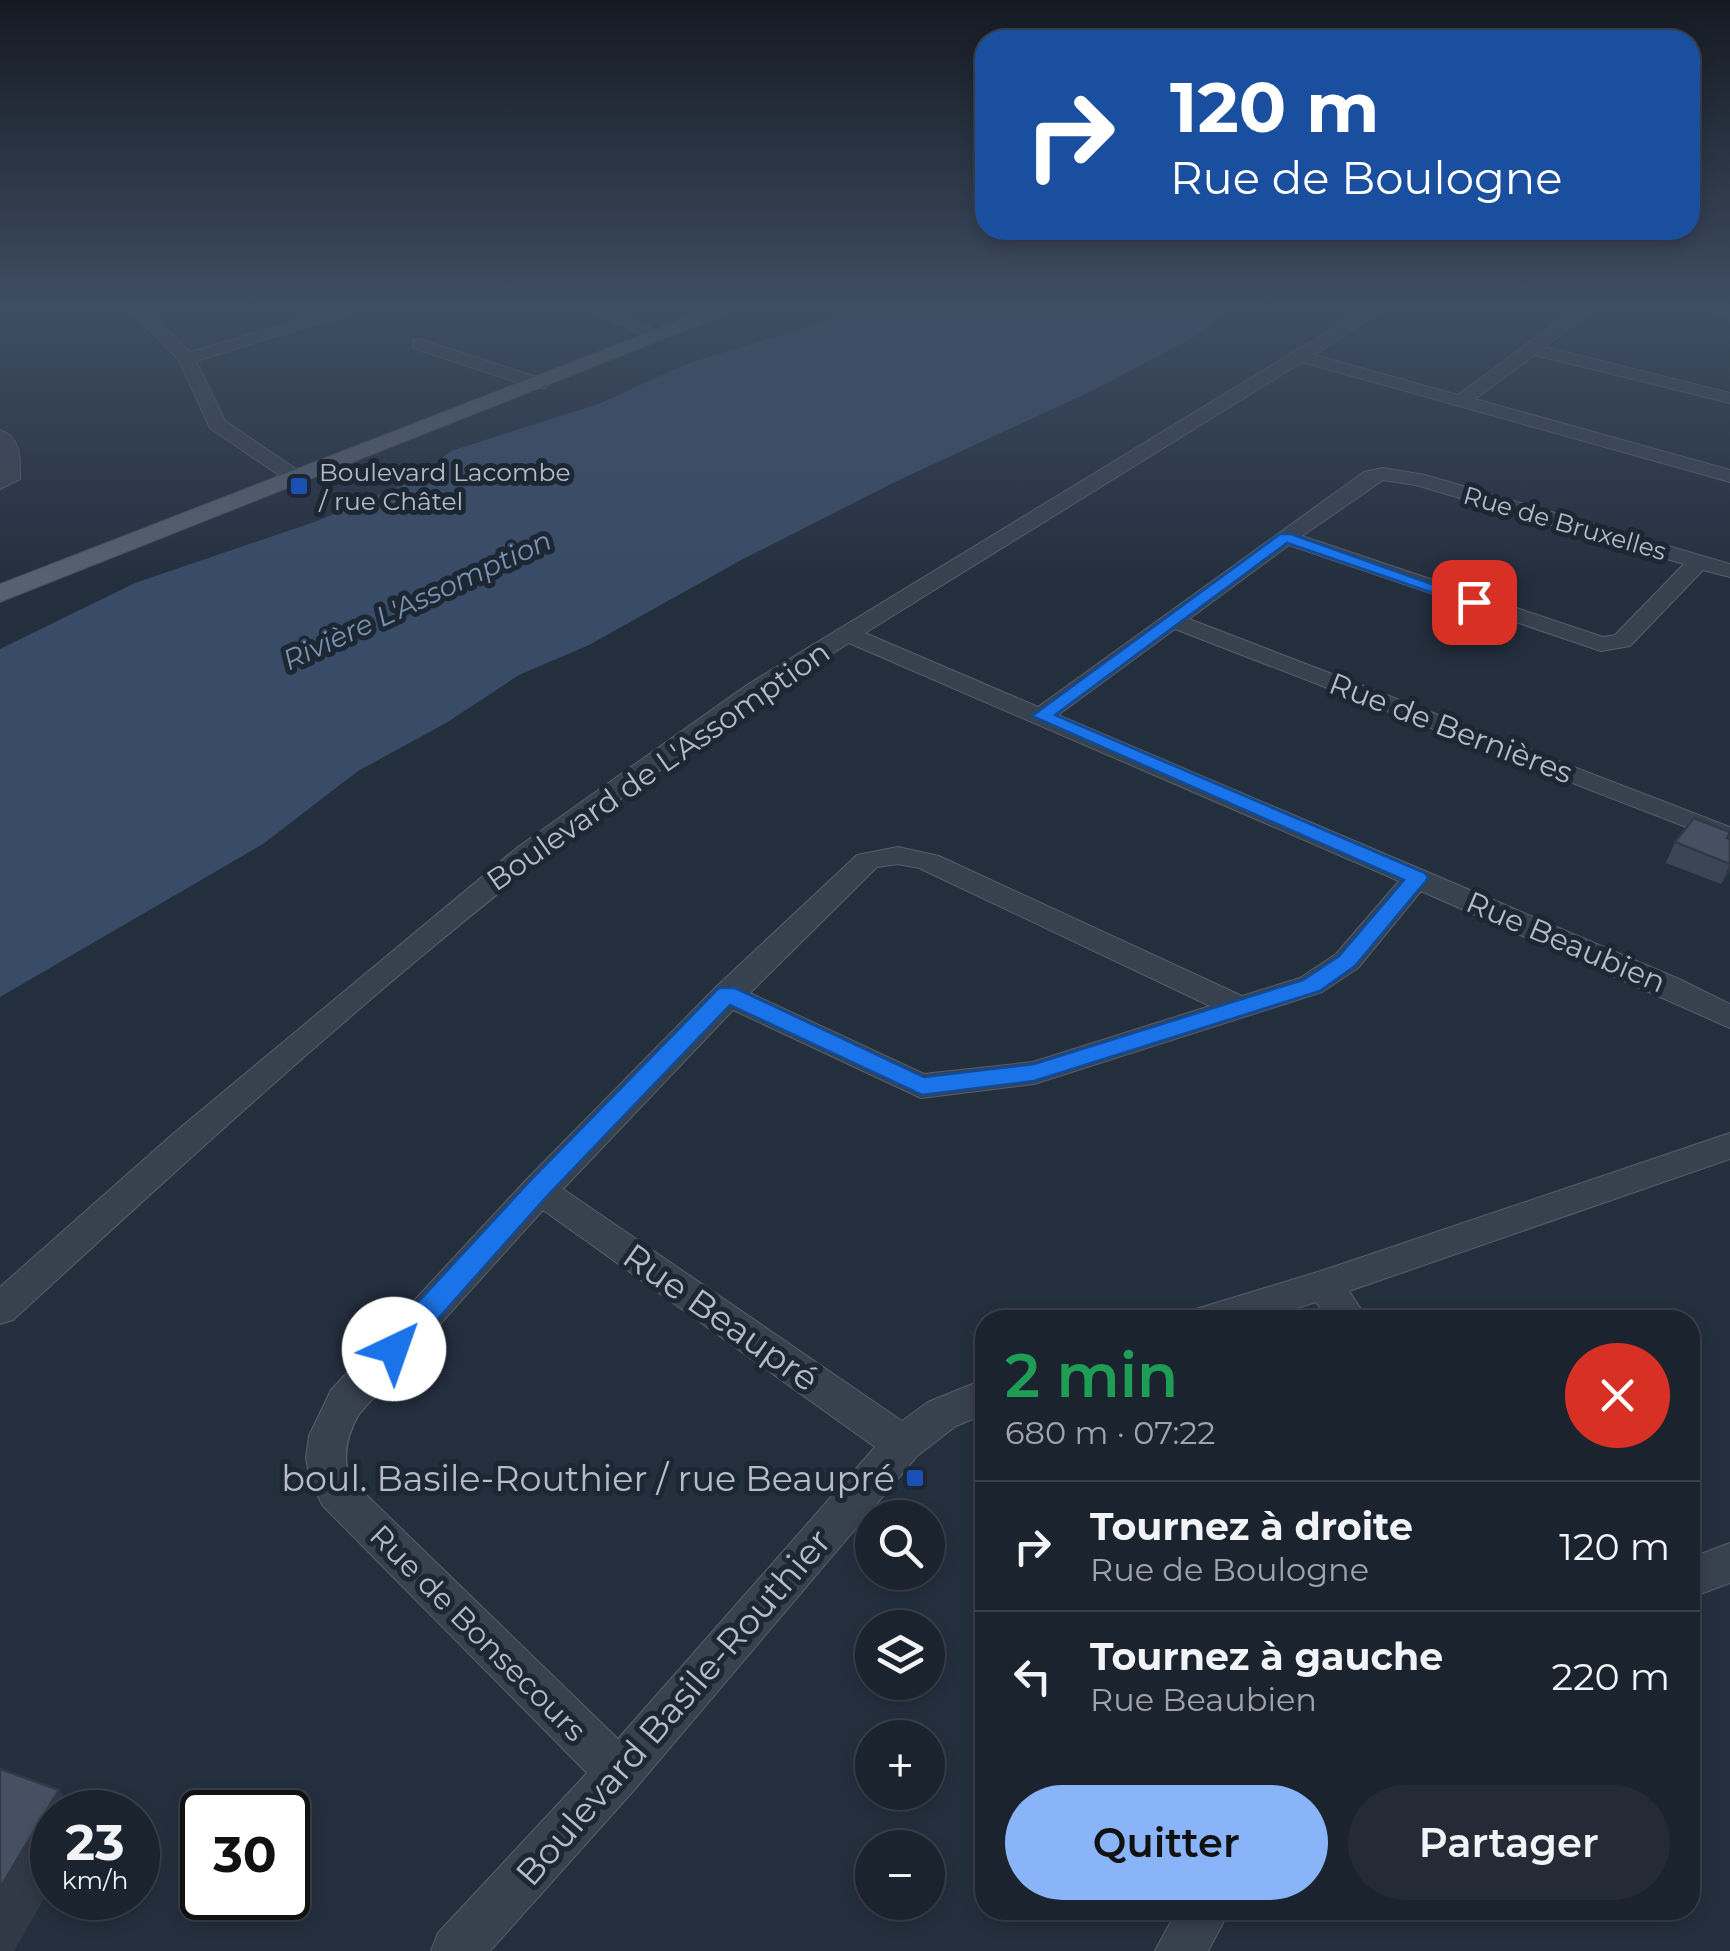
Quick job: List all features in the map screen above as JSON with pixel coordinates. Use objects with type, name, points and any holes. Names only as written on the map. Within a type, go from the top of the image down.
[{"type":"main road","points":[[0,594],[501,399]]},
{"type":"street","points":[[204,399],[217,424],[296,478]]},
{"type":"street","name":"Boulevard de L'Assomption","points":[[0,1308],[466,902],[756,690],[1233,399]]},
{"type":"street","points":[[1450,399],[1730,476]]},
{"type":"street","points":[[1460,402],[1464,399]]},
{"type":"street","points":[[0,436],[11,451],[10,480],[0,483]]},
{"type":"street","name":"Rue de Bruxelles","points":[[1285,537],[1370,476],[1400,475],[1730,572]]},
{"type":"street","points":[[1041,716],[1285,537],[1601,644],[1622,641],[1698,562]]},
{"type":"street","name":"Rue de Bernières","points":[[1172,620],[1730,836]]},
{"type":"street","name":"Rue Beaubien","points":[[848,634],[1668,986],[1730,1017]]},
{"type":"street","name":"Rue de Bonsecours","points":[[619,1773],[337,1493],[327,1477],[324,1457],[329,1428],[345,1402],[538,1189],[727,994],[867,861],[897,856],[929,862],[1241,1008]]},
{"type":"street","points":[[727,994],[922,1086],[1034,1072],[1312,985],[1347,961],[1417,878]]},
{"type":"street","points":[[1241,1310],[1730,1146]]},
{"type":"street","name":"Rue Beaupré","points":[[538,1189],[903,1444]]},
{"type":"street","points":[[1324,1285],[1342,1310]]},
{"type":"street","name":"Boulevard Basile-Routhier","points":[[456,1951],[619,1773],[903,1444],[942,1414],[975,1400]]},
{"type":"street","points":[[1700,1574],[1730,1564]]},
{"type":"street","points":[[1180,1951],[1199,1920]]},
{"type":"water","name":"Rivière L'Assomption","points":[[610,399],[1074,399],[901,479],[743,559],[589,645],[519,675],[446,723],[358,771],[263,844],[0,997],[0,649],[135,583],[317,521],[428,474],[426,470],[451,451]]},
{"type":"building","points":[[1694,818],[1730,832],[1730,864],[1675,842]]},
{"type":"building","points":[[0,1769],[59,1790],[30,1790],[30,1838],[0,1888]]},
{"type":"place","name":"Boulevard Lacombe / rue Châtel","points":[[299,486]]},
{"type":"place","name":"boul. Basile-Routhier / rue Beaupré","points":[[915,1478]]},
{"type":"route","points":[[394,1349],[538,1189],[727,994],[922,1086],[1034,1072],[1312,985],[1347,961],[1417,878],[1041,716],[1285,537],[1474,602]]}]
